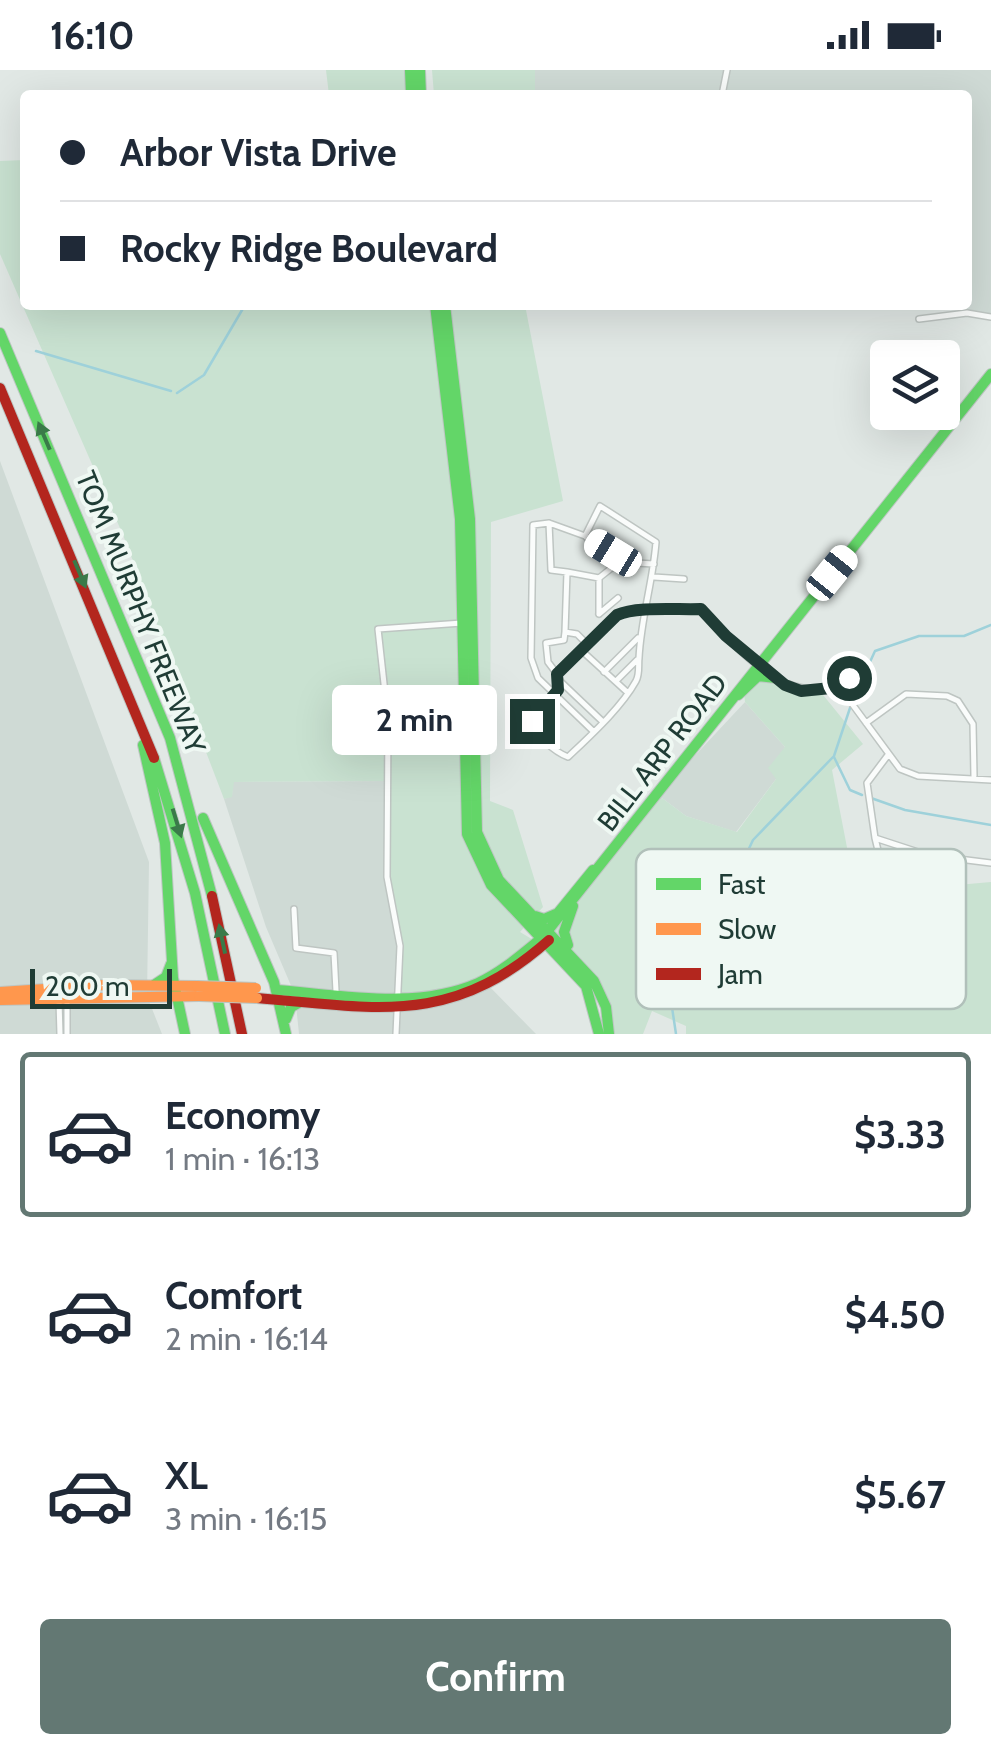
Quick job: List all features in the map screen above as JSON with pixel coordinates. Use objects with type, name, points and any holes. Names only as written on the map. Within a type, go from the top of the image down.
[{"type":"main road","points":[[436,310],[458,489],[467,834],[479,868],[531,920],[572,953],[594,981],[606,1007],[609,1034]]},
{"type":"main road","points":[[446,310],[470,514],[474,814],[488,863],[531,920],[528,949]]},
{"type":"main road","name":"TOM MURPHY FREEWAY","points":[[0,332],[150,681],[198,830],[242,1034]]},
{"type":"main road","name":"BILL ARP ROAD","points":[[267,993],[302,1001],[458,1001],[506,980],[526,962],[991,374]]},
{"type":"main road","name":"TOM MURPHY FREEWAY","points":[[0,388],[132,698],[183,842],[225,1034]]},
{"type":"main road","points":[[734,696],[758,676],[776,678]]},
{"type":"main road","points":[[150,681],[174,731],[218,862],[269,975],[267,993],[285,1021],[286,1034]]},
{"type":"main road","points":[[132,698],[166,843],[175,991],[186,1034]]},
{"type":"main road","points":[[531,920],[558,912],[593,870],[598,870]]},
{"type":"main road","points":[[572,953],[564,932],[574,901]]},
{"type":"main road","points":[[549,933],[559,954],[586,986],[596,1010],[599,1034]]},
{"type":"main road","name":"BILL ARP ROAD","points":[[0,992],[336,991],[397,1002],[475,985],[549,933]]},
{"type":"main road","points":[[526,962],[546,952],[559,954]]},
{"type":"main road","points":[[172,961],[157,990],[178,1010]]},
{"type":"main road","name":"BILL ARP ROAD","points":[[0,1000],[157,990]]},
{"type":"main road","points":[[285,1021],[291,1008],[302,1001]]},
{"type":"street","points":[[919,318],[966,313],[991,317]]},
{"type":"street","points":[[561,682],[532,721],[533,728],[568,757],[638,678],[642,610],[654,578],[656,542],[600,506],[585,536]]},
{"type":"street","points":[[549,523],[551,570]]},
{"type":"street","points":[[593,731],[538,678],[531,658],[533,525],[549,523],[585,536],[613,553],[618,562]]},
{"type":"street","points":[[618,598],[599,614],[599,578],[618,562],[654,564]]},
{"type":"street","points":[[534,569],[599,578]]},
{"type":"street","points":[[568,572],[566,632],[564,640],[546,643],[548,662],[561,682],[602,720]]},
{"type":"street","points":[[654,578],[684,579]]},
{"type":"street","points":[[557,674],[617,615],[642,610],[703,612],[776,678],[801,691],[831,688]]},
{"type":"street","points":[[396,1034],[400,946],[386,878],[388,739],[378,629],[463,623]]},
{"type":"street","points":[[566,632],[577,634],[604,672],[627,692]]},
{"type":"street","points":[[604,672],[640,636]]},
{"type":"street","points":[[616,682],[639,658]]},
{"type":"street","points":[[831,688],[834,679],[844,676],[852,682],[846,697]]},
{"type":"street","points":[[831,688],[838,697],[846,697]]},
{"type":"street","points":[[866,723],[895,701],[933,692],[958,701],[973,724],[974,776]]},
{"type":"street","points":[[846,697],[900,769],[918,776],[974,776],[991,780]]},
{"type":"street","points":[[878,849],[867,782],[888,755]]},
{"type":"street","points":[[875,838],[918,849]]},
{"type":"street","points":[[966,859],[991,863]]},
{"type":"street","points":[[294,908],[296,948],[334,953],[336,991]]},
{"type":"street","points":[[63,998],[63,1034]]},
{"type":"shaded area","points":[[535,70],[991,70],[991,317],[959,314],[959,310],[972,310],[972,90],[535,90]]},
{"type":"shaded area","points":[[0,461],[149,862],[147,996],[162,1034],[0,1034]]},
{"type":"shaded area","points":[[745,702],[785,747],[776,779],[736,832],[686,816],[658,795]]},
{"type":"shaded area","points":[[389,781],[487,984],[536,1034],[299,1034],[295,995],[266,927],[224,799],[232,796],[233,782]]},
{"type":"green space","points":[[326,70],[406,70],[407,90],[328,90]]},
{"type":"green space","points":[[432,70],[535,70],[535,90],[434,90]]},
{"type":"green space","points":[[20,160],[20,300],[0,254],[0,161]]},
{"type":"green space","points":[[25,310],[526,310],[563,501],[491,522],[490,801],[513,810],[543,907],[520,932],[540,944],[491,978],[458,993],[399,1000],[400,946],[387,877],[389,781],[234,782],[232,797],[224,799],[123,535]]},
{"type":"green space","points":[[764,675],[801,691],[819,690],[863,744],[832,770],[847,849],[636,849],[636,1009],[966,1009],[966,884],[991,882],[991,1034],[686,1034],[686,1026],[652,1011],[643,1034],[609,1034],[594,981],[553,934],[557,923],[658,795],[686,816],[737,832],[776,779],[768,768],[785,747],[745,702],[744,692]]},
{"type":"waterway","points":[[177,393],[204,375],[242,310]]},
{"type":"waterway","points":[[36,351],[171,391]]},
{"type":"waterway","points":[[853,699],[875,651],[919,636],[964,636],[991,625]]},
{"type":"waterway","points":[[749,849],[834,756],[850,708]]},
{"type":"waterway","points":[[834,757],[850,790],[862,795]]},
{"type":"waterway","points":[[871,798],[905,810],[991,825]]},
{"type":"waterway","points":[[672,1009],[676,1034]]},
{"type":"traffic: fast","points":[[410,70],[411,90]]},
{"type":"traffic: fast","points":[[420,70],[421,90]]},
{"type":"traffic: fast","points":[[436,310],[460,519],[467,834],[491,885],[586,986],[599,1034]]},
{"type":"traffic: fast","points":[[446,310],[470,519],[477,832],[499,880],[594,981],[606,1007],[609,1034]]},
{"type":"traffic: fast","points":[[0,333],[170,738],[212,896]]},
{"type":"traffic: fast","points":[[277,990],[353,997],[430,996],[487,979],[542,938],[991,374]]},
{"type":"traffic: fast","points":[[738,695],[758,676],[776,678]]},
{"type":"traffic: fast","points":[[143,745],[165,843],[173,978],[185,1034]]},
{"type":"traffic: fast","points":[[154,758],[195,893],[225,1034]]},
{"type":"traffic: fast","points":[[203,818],[274,982],[286,1034]]},
{"type":"traffic: fast","points":[[535,916],[544,919],[558,913],[593,870]]},
{"type":"traffic: fast","points":[[568,945],[564,932],[573,906]]},
{"type":"traffic: fast","points":[[154,985],[166,977],[171,964]]},
{"type":"traffic: fast","points":[[286,1019],[291,1007],[302,1001]]},
{"type":"traffic: slow","points":[[0,992],[104,985],[197,986]]},
{"type":"traffic: slow","points":[[197,986],[256,988]]},
{"type":"traffic: slow","points":[[0,1000],[199,996]]},
{"type":"traffic: slow","points":[[199,996],[257,998]]},
{"type":"traffic: jam","points":[[0,388],[154,758]]},
{"type":"traffic: jam","points":[[212,896],[242,1034]]},
{"type":"traffic: jam","points":[[257,998],[377,1007],[445,999],[479,987],[513,968],[549,940]]},
{"type":"route","points":[[532,721],[558,690],[561,682],[557,674],[617,615],[630,609],[701,609],[759,665],[785,685],[801,691],[831,688],[834,679],[849,678]]}]
